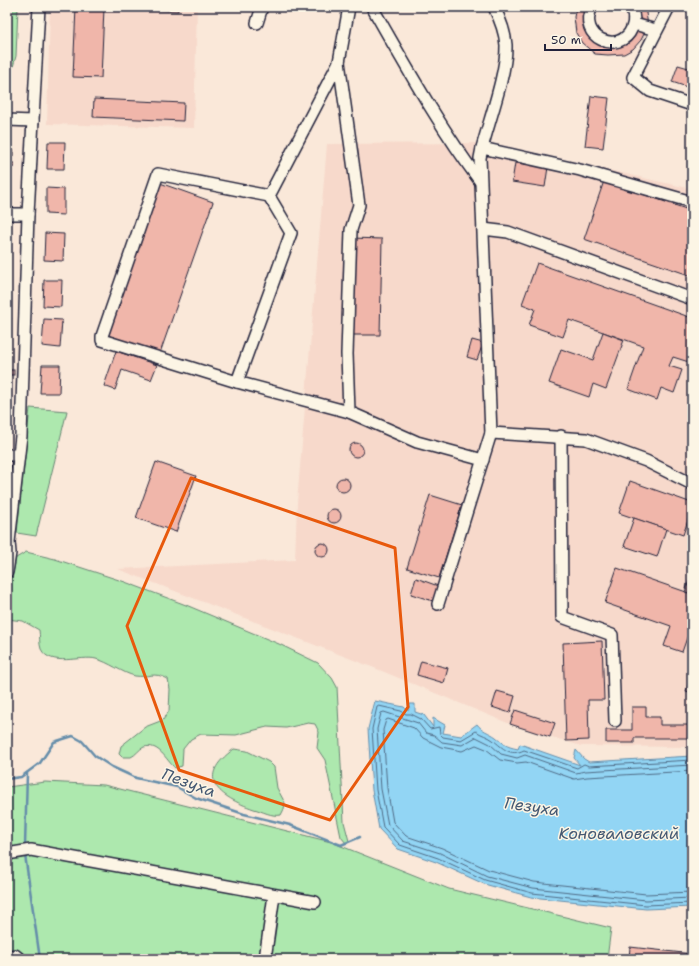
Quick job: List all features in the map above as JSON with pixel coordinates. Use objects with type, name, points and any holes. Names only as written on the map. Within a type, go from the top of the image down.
[{"type":"street","points":[[7,572],[10,553],[9,542],[13,455],[21,436],[25,360],[28,214],[39,7]]},
{"type":"street","points":[[257,23],[262,7]]},
{"type":"street","points":[[269,196],[339,62],[349,7]]},
{"type":"street","points":[[372,7],[417,86],[457,150],[480,181]]},
{"type":"street","points":[[438,604],[491,433],[480,158],[503,69],[506,46],[502,22],[494,7]]},
{"type":"street","points":[[592,7],[588,20],[589,27],[598,38],[605,42],[620,41],[626,37],[634,24],[634,16],[630,7]]},
{"type":"street","points":[[669,7],[633,77],[650,91],[692,105]]},
{"type":"street","points":[[634,24],[656,30]]},
{"type":"street","points":[[339,62],[359,205],[351,230],[347,354],[349,412]]},
{"type":"street","points":[[7,120],[33,121]]},
{"type":"street","points":[[482,148],[580,170],[692,202]]},
{"type":"street","points":[[237,382],[291,233],[269,196],[158,174],[102,336],[102,340],[237,382],[349,412],[417,442],[483,460]]},
{"type":"street","points":[[7,214],[28,214]]},
{"type":"street","points":[[483,229],[508,232],[692,299]]},
{"type":"street","points":[[491,433],[561,436],[593,441],[646,461],[692,484]]},
{"type":"street","points":[[561,436],[562,617],[612,635],[615,721]]},
{"type":"street","points":[[7,854],[31,850],[315,902]]},
{"type":"street","points":[[265,959],[274,895]]},
{"type":"street","points":[[7,957],[15,955],[20,959]]},
{"type":"highlighted area","points":[[191,478],[395,548],[408,707],[330,820],[179,770],[127,626]]},
{"type":"shaded area","points":[[50,7],[197,7],[194,128],[47,124]]},
{"type":"shaded area","points":[[490,143],[692,189],[692,747],[581,746],[510,724],[377,669],[118,569],[295,560],[297,503],[327,144]]},
{"type":"green space","points":[[7,7],[18,7],[16,56],[13,67],[7,70]]},
{"type":"green space","points":[[30,408],[67,411],[36,536],[17,533]]},
{"type":"green space","points":[[26,552],[55,559],[125,582],[186,605],[279,644],[318,663],[332,678],[337,687],[344,822],[349,841],[346,843],[341,837],[325,760],[317,748],[319,732],[315,724],[308,723],[286,728],[267,727],[236,735],[201,734],[191,739],[183,749],[182,766],[175,768],[162,753],[154,747],[144,747],[131,757],[122,757],[119,754],[121,746],[145,727],[163,720],[169,711],[170,689],[168,679],[159,675],[135,676],[106,662],[96,659],[90,658],[67,660],[51,658],[45,655],[40,647],[39,630],[23,621],[7,619],[7,581],[14,569],[16,558]]},
{"type":"green space","points":[[234,749],[247,751],[269,762],[274,767],[277,788],[285,803],[281,815],[271,815],[230,799],[216,785],[214,778],[215,769],[222,759]]},
{"type":"green space","points":[[45,782],[104,785],[331,842],[449,889],[611,928],[607,959],[7,959],[7,787]]},
{"type":"water","name":"Коноваловский","points":[[375,701],[404,707],[408,711],[410,704],[415,704],[415,712],[424,715],[433,727],[433,718],[445,725],[443,733],[461,736],[477,724],[508,746],[518,749],[520,744],[580,765],[574,758],[576,750],[589,762],[692,756],[692,907],[646,909],[531,897],[484,884],[436,862],[398,849],[379,829],[372,790],[368,729]]},
{"type":"building","points":[[76,7],[178,7],[178,11],[104,8],[101,78],[73,77]]},
{"type":"building","points":[[576,7],[586,7],[583,16],[584,28],[595,43],[604,45],[637,28],[646,30],[641,40],[633,49],[624,54],[595,54],[582,43],[576,33],[574,17]]},
{"type":"building","points":[[635,7],[645,7],[648,25],[638,23]]},
{"type":"building","points":[[678,65],[692,69],[692,81],[690,88],[672,82]]},
{"type":"building","points":[[591,96],[609,98],[603,148],[585,146]]},
{"type":"building","points":[[94,99],[184,103],[183,121],[93,117]]},
{"type":"building","points":[[7,139],[10,142],[8,148],[7,148]]},
{"type":"building","points":[[48,142],[65,142],[64,169],[47,169]]},
{"type":"building","points":[[7,151],[13,151],[13,156],[7,156]]},
{"type":"building","points":[[7,163],[14,163],[14,167],[7,168]]},
{"type":"building","points":[[515,163],[548,167],[545,187],[512,182]]},
{"type":"building","points":[[604,181],[692,211],[692,276],[584,239]]},
{"type":"building","points":[[160,183],[213,202],[160,353],[107,335]]},
{"type":"building","points":[[46,188],[64,189],[64,215],[46,214]]},
{"type":"building","points":[[45,233],[64,234],[63,261],[44,260]]},
{"type":"building","points":[[351,238],[382,239],[380,335],[349,335]]},
{"type":"building","points":[[537,263],[692,318],[692,363],[673,357],[669,366],[682,370],[674,393],[661,388],[657,400],[628,389],[643,346],[569,320],[563,337],[529,325],[535,309],[522,304]]},
{"type":"building","points":[[44,280],[62,280],[61,307],[43,306]]},
{"type":"building","points":[[7,318],[11,318],[9,325],[7,325]]},
{"type":"building","points":[[44,319],[62,320],[60,348],[42,346]]},
{"type":"building","points":[[603,332],[624,340],[606,389],[593,384],[589,397],[549,383],[561,349],[593,360]]},
{"type":"building","points":[[472,340],[483,343],[477,360],[467,357]]},
{"type":"building","points":[[116,351],[157,365],[151,380],[122,370],[115,390],[104,386]]},
{"type":"building","points":[[42,365],[60,365],[59,393],[40,393]]},
{"type":"building","points":[[7,370],[14,370],[14,375],[7,375]]},
{"type":"building","points":[[353,443],[359,443],[363,447],[363,453],[359,457],[353,457],[349,453],[349,447]]},
{"type":"building","points":[[156,462],[196,476],[176,532],[136,518]]},
{"type":"building","points":[[340,478],[346,478],[350,482],[350,488],[346,492],[340,492],[336,488],[336,482]]},
{"type":"building","points":[[630,481],[692,503],[692,508],[683,535],[619,513]]},
{"type":"building","points":[[430,495],[462,505],[439,578],[407,568]]},
{"type":"building","points":[[331,509],[337,509],[341,513],[341,519],[337,523],[331,523],[327,519],[327,513]]},
{"type":"building","points":[[634,518],[666,529],[657,557],[624,546]]},
{"type":"building","points":[[319,543],[325,543],[329,547],[329,553],[325,557],[319,557],[315,553],[315,547]]},
{"type":"building","points":[[617,568],[692,594],[692,633],[689,632],[682,652],[664,646],[671,626],[605,603]]},
{"type":"building","points":[[692,572],[692,594],[685,592]]},
{"type":"building","points":[[416,578],[438,586],[433,601],[411,594]]},
{"type":"building","points":[[602,641],[604,700],[588,700],[589,740],[566,741],[563,643]]},
{"type":"building","points":[[421,661],[448,668],[444,683],[417,675]]},
{"type":"building","points":[[692,675],[692,693],[686,691]]},
{"type":"building","points":[[497,691],[515,696],[510,713],[492,707]]},
{"type":"building","points":[[632,707],[646,707],[646,717],[660,717],[660,725],[692,725],[692,738],[634,738],[634,743],[606,743],[606,730],[632,730]]},
{"type":"building","points":[[515,710],[555,723],[550,737],[510,724]]},
{"type":"building","points":[[630,947],[692,954],[692,959],[629,959]]},
{"type":"waterway","name":"Пезуха","points":[[7,779],[21,777],[40,763],[54,742],[73,736],[82,741],[95,756],[112,767],[136,778],[177,787],[196,798],[244,814],[290,825],[341,845],[360,837]]},
{"type":"waterway","points":[[25,846],[27,773]]},
{"type":"waterway","points":[[25,855],[40,959]]}]
